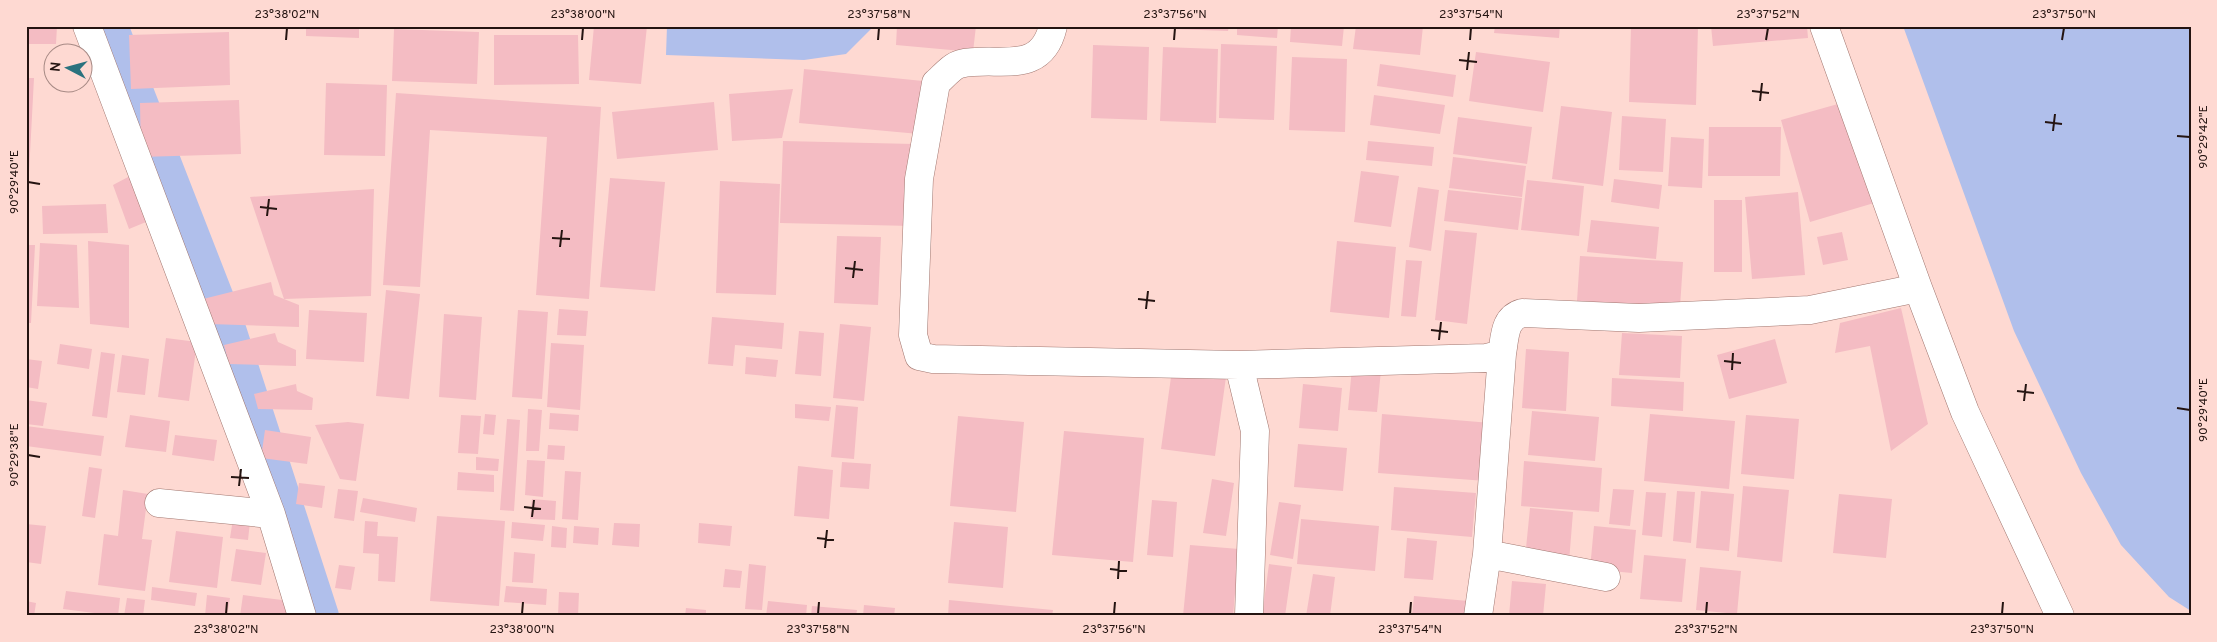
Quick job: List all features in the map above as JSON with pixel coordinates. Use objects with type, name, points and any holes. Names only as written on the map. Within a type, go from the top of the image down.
[{"type":"street","points":[[87,26],[271,514],[302,616]]},
{"type":"street","points":[[1053,26],[1049,43],[1029,60],[958,64],[936,83],[919,179],[913,335],[919,356],[933,359],[1239,365],[1486,358],[1502,354]]},
{"type":"street","points":[[1824,26],[1918,288],[1965,412],[2060,616]]},
{"type":"street","points":[[1478,616],[1487,554],[1502,354],[1508,322],[1513,316],[1522,313],[1639,318],[1810,310],[1918,288]]},
{"type":"street","points":[[1239,365],[1255,432],[1249,616]]},
{"type":"street","points":[[159,503],[271,514]]},
{"type":"street","points":[[1487,554],[1606,577]]},
{"type":"water","points":[[667,26],[874,26],[846,54],[804,60],[666,55]]},
{"type":"water","points":[[1903,26],[2191,26],[2191,611],[2169,597],[2121,545],[2081,473],[2014,331]]},
{"type":"building","points":[[26,26],[57,26],[56,42],[26,44]]},
{"type":"building","points":[[306,26],[359,26],[359,38],[306,36]]},
{"type":"building","points":[[594,26],[647,26],[641,84],[589,80]]},
{"type":"building","points":[[897,26],[976,26],[973,52],[896,45]]},
{"type":"building","points":[[1173,26],[1229,26],[1228,31],[1173,29]]},
{"type":"building","points":[[1237,26],[1278,26],[1277,38],[1237,35]]},
{"type":"building","points":[[1291,26],[1344,26],[1342,46],[1290,42]]},
{"type":"building","points":[[1356,26],[1423,26],[1420,55],[1353,49]]},
{"type":"building","points":[[1495,26],[1560,26],[1559,38],[1494,33]]},
{"type":"building","points":[[1631,26],[1698,26],[1696,105],[1629,102]]},
{"type":"building","points":[[1711,26],[1807,26],[1808,38],[1713,46]]},
{"type":"building","points":[[394,29],[479,32],[477,84],[392,81]]},
{"type":"building","points":[[229,32],[230,85],[131,89],[129,35]]},
{"type":"building","points":[[494,35],[578,35],[579,84],[494,85]]},
{"type":"building","points":[[1221,44],[1277,46],[1274,120],[1219,118]]},
{"type":"building","points":[[1093,45],[1149,47],[1147,120],[1091,118]]},
{"type":"building","points":[[1163,47],[1218,49],[1216,123],[1160,121]]},
{"type":"building","points":[[1476,52],[1550,62],[1543,112],[1469,101]]},
{"type":"building","points":[[1292,57],[1347,59],[1345,132],[1289,130]]},
{"type":"building","points":[[1380,64],[1456,75],[1453,97],[1377,86]]},
{"type":"building","points":[[804,69],[923,81],[919,134],[799,123]]},
{"type":"building","points":[[26,78],[34,78],[29,173],[26,173]]},
{"type":"building","points":[[326,83],[387,85],[385,156],[324,155]]},
{"type":"building","points":[[793,89],[782,138],[732,141],[729,94]]},
{"type":"building","points":[[396,93],[601,107],[589,299],[536,295],[547,137],[430,130],[420,287],[383,285]]},
{"type":"building","points":[[1374,95],[1445,105],[1440,134],[1370,125]]},
{"type":"building","points":[[239,100],[241,154],[141,157],[140,103]]},
{"type":"building","points":[[714,102],[718,150],[617,159],[612,112]]},
{"type":"building","points":[[1845,102],[1874,203],[1810,222],[1781,120]]},
{"type":"building","points":[[1561,106],[1612,112],[1603,186],[1552,179]]},
{"type":"building","points":[[1622,116],[1666,119],[1663,172],[1619,170]]},
{"type":"building","points":[[1458,117],[1532,127],[1527,164],[1453,154]]},
{"type":"building","points":[[1709,127],[1781,127],[1780,176],[1708,176]]},
{"type":"building","points":[[1671,137],[1704,139],[1702,188],[1668,186]]},
{"type":"building","points":[[783,141],[914,144],[912,226],[780,223]]},
{"type":"building","points":[[1368,141],[1434,147],[1432,166],[1366,160]]},
{"type":"building","points":[[1453,157],[1526,166],[1522,197],[1449,188]]},
{"type":"building","points":[[1361,171],[1399,176],[1391,227],[1354,222]]},
{"type":"building","points":[[130,176],[146,222],[129,229],[113,185]]},
{"type":"building","points":[[610,178],[665,182],[655,291],[600,287]]},
{"type":"building","points":[[1614,179],[1662,185],[1659,209],[1611,202]]},
{"type":"building","points":[[1527,180],[1584,186],[1579,236],[1521,230]]},
{"type":"building","points":[[720,181],[780,184],[776,295],[716,293]]},
{"type":"building","points":[[1418,187],[1439,190],[1431,251],[1409,247]]},
{"type":"building","points":[[374,189],[371,296],[284,299],[250,197]]},
{"type":"building","points":[[1448,190],[1522,198],[1518,230],[1444,221]]},
{"type":"building","points":[[1798,192],[1805,275],[1752,279],[1745,197]]},
{"type":"building","points":[[1714,200],[1742,200],[1742,272],[1714,272]]},
{"type":"building","points":[[106,204],[108,233],[43,234],[42,206]]},
{"type":"building","points":[[1591,220],[1659,227],[1656,259],[1587,252]]},
{"type":"building","points":[[1445,230],[1477,233],[1467,324],[1435,320]]},
{"type":"building","points":[[1842,232],[1848,260],[1823,265],[1817,237]]},
{"type":"building","points":[[837,236],[881,237],[878,305],[834,303]]},
{"type":"building","points":[[88,241],[129,245],[129,328],[90,324]]},
{"type":"building","points":[[1337,241],[1396,247],[1389,318],[1330,312]]},
{"type":"building","points":[[40,243],[77,245],[79,308],[37,306]]},
{"type":"building","points":[[26,245],[35,245],[31,323],[26,323]]},
{"type":"building","points":[[1580,256],[1683,262],[1680,307],[1577,301]]},
{"type":"building","points":[[1406,260],[1422,261],[1416,317],[1401,316]]},
{"type":"building","points":[[271,282],[274,295],[299,305],[299,327],[209,324],[203,299]]},
{"type":"building","points":[[386,290],[420,294],[409,399],[376,396]]},
{"type":"building","points":[[1901,308],[1928,424],[1891,451],[1870,346],[1835,353],[1840,323]]},
{"type":"building","points":[[559,309],[588,311],[586,336],[557,335]]},
{"type":"building","points":[[309,310],[367,313],[364,362],[306,359]]},
{"type":"building","points":[[518,310],[548,312],[542,399],[512,397]]},
{"type":"building","points":[[444,314],[482,317],[476,400],[439,397]]},
{"type":"building","points":[[712,317],[784,323],[782,349],[735,345],[733,366],[708,364]]},
{"type":"building","points":[[840,324],[871,327],[864,401],[833,398]]},
{"type":"building","points":[[799,331],[824,333],[821,376],[795,374]]},
{"type":"building","points":[[275,333],[278,342],[296,350],[296,366],[229,364],[224,345]]},
{"type":"building","points":[[1622,333],[1682,336],[1680,378],[1619,375]]},
{"type":"building","points":[[166,338],[197,342],[189,401],[158,397]]},
{"type":"building","points":[[1775,339],[1787,383],[1729,399],[1717,355]]},
{"type":"building","points":[[551,343],[584,345],[580,410],[547,407]]},
{"type":"building","points":[[60,344],[92,349],[89,369],[57,364]]},
{"type":"building","points":[[1526,349],[1569,352],[1566,411],[1522,408]]},
{"type":"building","points":[[101,352],[115,354],[107,418],[92,416]]},
{"type":"building","points":[[122,355],[149,359],[145,395],[117,392]]},
{"type":"building","points":[[746,357],[778,360],[776,377],[745,374]]},
{"type":"building","points":[[26,359],[42,361],[38,389],[26,387]]},
{"type":"building","points":[[1352,368],[1381,370],[1377,412],[1348,410]]},
{"type":"building","points":[[1172,370],[1226,377],[1215,456],[1161,449]]},
{"type":"building","points":[[1612,378],[1684,382],[1683,411],[1611,406]]},
{"type":"building","points":[[296,384],[297,391],[313,398],[312,410],[258,409],[254,394]]},
{"type":"building","points":[[1303,384],[1342,388],[1338,431],[1299,428]]},
{"type":"building","points":[[26,400],[47,403],[43,426],[26,424]]},
{"type":"building","points":[[795,404],[831,407],[829,421],[795,418]]},
{"type":"building","points":[[836,405],[858,407],[854,459],[831,457]]},
{"type":"building","points":[[528,409],[542,410],[539,451],[526,451]]},
{"type":"building","points":[[1532,411],[1599,417],[1595,461],[1528,455]]},
{"type":"building","points":[[550,413],[579,415],[578,431],[549,429]]},
{"type":"building","points":[[485,414],[496,415],[494,435],[483,434]]},
{"type":"building","points":[[1382,414],[1491,423],[1486,481],[1378,473]]},
{"type":"building","points":[[1650,414],[1735,421],[1729,489],[1644,481]]},
{"type":"building","points":[[130,415],[170,421],[166,452],[125,447]]},
{"type":"building","points":[[461,415],[481,416],[478,454],[458,453]]},
{"type":"building","points":[[1746,415],[1799,419],[1794,479],[1741,474]]},
{"type":"building","points":[[958,416],[1024,422],[1016,512],[950,506]]},
{"type":"building","points":[[507,419],[520,420],[514,511],[500,510]]},
{"type":"building","points":[[348,422],[364,424],[356,481],[340,479],[315,425]]},
{"type":"building","points":[[26,426],[104,436],[101,456],[26,446]]},
{"type":"building","points":[[265,430],[311,437],[307,464],[261,458]]},
{"type":"building","points":[[1064,431],[1144,438],[1133,562],[1052,555]]},
{"type":"building","points":[[175,435],[217,440],[214,461],[172,455]]},
{"type":"building","points":[[1298,444],[1347,448],[1343,491],[1294,487]]},
{"type":"building","points":[[548,445],[565,446],[564,460],[547,459]]},
{"type":"building","points":[[476,457],[499,459],[498,471],[476,470]]},
{"type":"building","points":[[527,460],[545,461],[543,497],[525,495]]},
{"type":"building","points":[[1524,461],[1602,468],[1599,512],[1521,506]]},
{"type":"building","points":[[842,462],[871,464],[869,489],[840,487]]},
{"type":"building","points":[[798,466],[833,470],[829,519],[794,516]]},
{"type":"building","points":[[89,467],[102,469],[95,518],[82,516]]},
{"type":"building","points":[[565,471],[581,472],[578,520],[562,519]]},
{"type":"building","points":[[458,472],[494,475],[494,492],[457,490]]},
{"type":"building","points":[[1212,479],[1234,483],[1226,536],[1203,533]]},
{"type":"building","points":[[299,483],[325,486],[322,508],[296,504]]},
{"type":"building","points":[[1743,486],[1789,490],[1782,562],[1737,557]]},
{"type":"building","points":[[1394,487],[1476,493],[1472,537],[1391,530]]},
{"type":"building","points":[[338,489],[358,491],[354,521],[334,518]]},
{"type":"building","points":[[1613,489],[1634,490],[1630,526],[1609,524]]},
{"type":"building","points":[[123,490],[148,494],[142,539],[152,540],[145,591],[98,585],[104,534],[118,536]]},
{"type":"building","points":[[1677,491],[1695,492],[1691,543],[1673,541]]},
{"type":"building","points":[[1701,491],[1734,494],[1729,551],[1696,548]]},
{"type":"building","points":[[1646,492],[1666,493],[1662,537],[1642,535]]},
{"type":"building","points":[[1839,494],[1892,499],[1886,558],[1833,553]]},
{"type":"building","points":[[363,498],[417,508],[415,522],[360,512]]},
{"type":"building","points":[[532,499],[556,501],[555,520],[530,519]]},
{"type":"building","points":[[1152,500],[1177,502],[1173,557],[1147,555]]},
{"type":"building","points":[[1279,502],[1301,505],[1293,559],[1270,555]]},
{"type":"building","points":[[1530,508],[1573,512],[1569,562],[1525,558]]},
{"type":"building","points":[[437,516],[505,521],[499,606],[430,601]]},
{"type":"building","points":[[233,519],[250,522],[248,540],[230,538]]},
{"type":"building","points":[[1301,519],[1379,526],[1375,571],[1297,564]]},
{"type":"building","points":[[365,521],[378,522],[377,536],[398,537],[395,582],[378,581],[379,554],[363,553]]},
{"type":"building","points":[[512,522],[545,525],[543,541],[511,538]]},
{"type":"building","points":[[954,522],[1008,527],[1003,588],[948,583]]},
{"type":"building","points":[[614,523],[640,524],[639,547],[612,545]]},
{"type":"building","points":[[699,523],[732,526],[730,546],[698,543]]},
{"type":"building","points":[[26,524],[46,526],[41,564],[26,562]]},
{"type":"building","points":[[552,526],[567,528],[566,548],[551,547]]},
{"type":"building","points":[[574,526],[599,528],[598,545],[573,543]]},
{"type":"building","points":[[1594,526],[1636,530],[1632,573],[1590,569]]},
{"type":"building","points":[[176,531],[223,537],[217,588],[169,582]]},
{"type":"building","points":[[1407,538],[1437,541],[1433,580],[1404,578]]},
{"type":"building","points":[[1190,545],[1239,549],[1233,616],[1183,616]]},
{"type":"building","points":[[236,549],[266,553],[261,585],[231,581]]},
{"type":"building","points":[[514,552],[535,554],[533,583],[512,582]]},
{"type":"building","points":[[1644,555],[1686,559],[1682,602],[1640,599]]},
{"type":"building","points":[[749,564],[766,566],[762,610],[745,609]]},
{"type":"building","points":[[1269,564],[1292,567],[1285,616],[1262,616]]},
{"type":"building","points":[[339,565],[355,567],[351,590],[335,588]]},
{"type":"building","points":[[1700,567],[1741,571],[1737,614],[1696,610]]},
{"type":"building","points":[[725,569],[742,571],[740,588],[723,587]]},
{"type":"building","points":[[1313,574],[1335,577],[1330,616],[1306,616]]},
{"type":"building","points":[[1512,581],[1546,584],[1543,616],[1509,616]]},
{"type":"building","points":[[506,586],[547,589],[546,605],[504,602]]},
{"type":"building","points":[[152,587],[197,593],[195,606],[151,600]]},
{"type":"building","points":[[66,591],[120,598],[118,616],[63,609]]},
{"type":"building","points":[[559,592],[579,593],[578,616],[558,616]]},
{"type":"building","points":[[207,595],[230,598],[227,616],[205,616]]},
{"type":"building","points":[[243,595],[298,602],[296,616],[240,616]]},
{"type":"building","points":[[1414,596],[1468,601],[1467,616],[1412,616]]},
{"type":"building","points":[[127,598],[145,600],[143,616],[124,616]]},
{"type":"building","points":[[949,600],[1053,610],[1052,616],[948,616]]},
{"type":"building","points":[[26,601],[36,603],[34,616],[26,616]]},
{"type":"building","points":[[768,601],[807,605],[806,616],[766,616]]},
{"type":"building","points":[[864,605],[895,608],[894,616],[863,616]]},
{"type":"building","points":[[812,606],[857,610],[856,616],[811,616]]},
{"type":"building","points":[[686,608],[706,610],[706,616],[685,616]]},
{"type":"waterway","points":[[111,26],[229,329],[322,616]]}]
